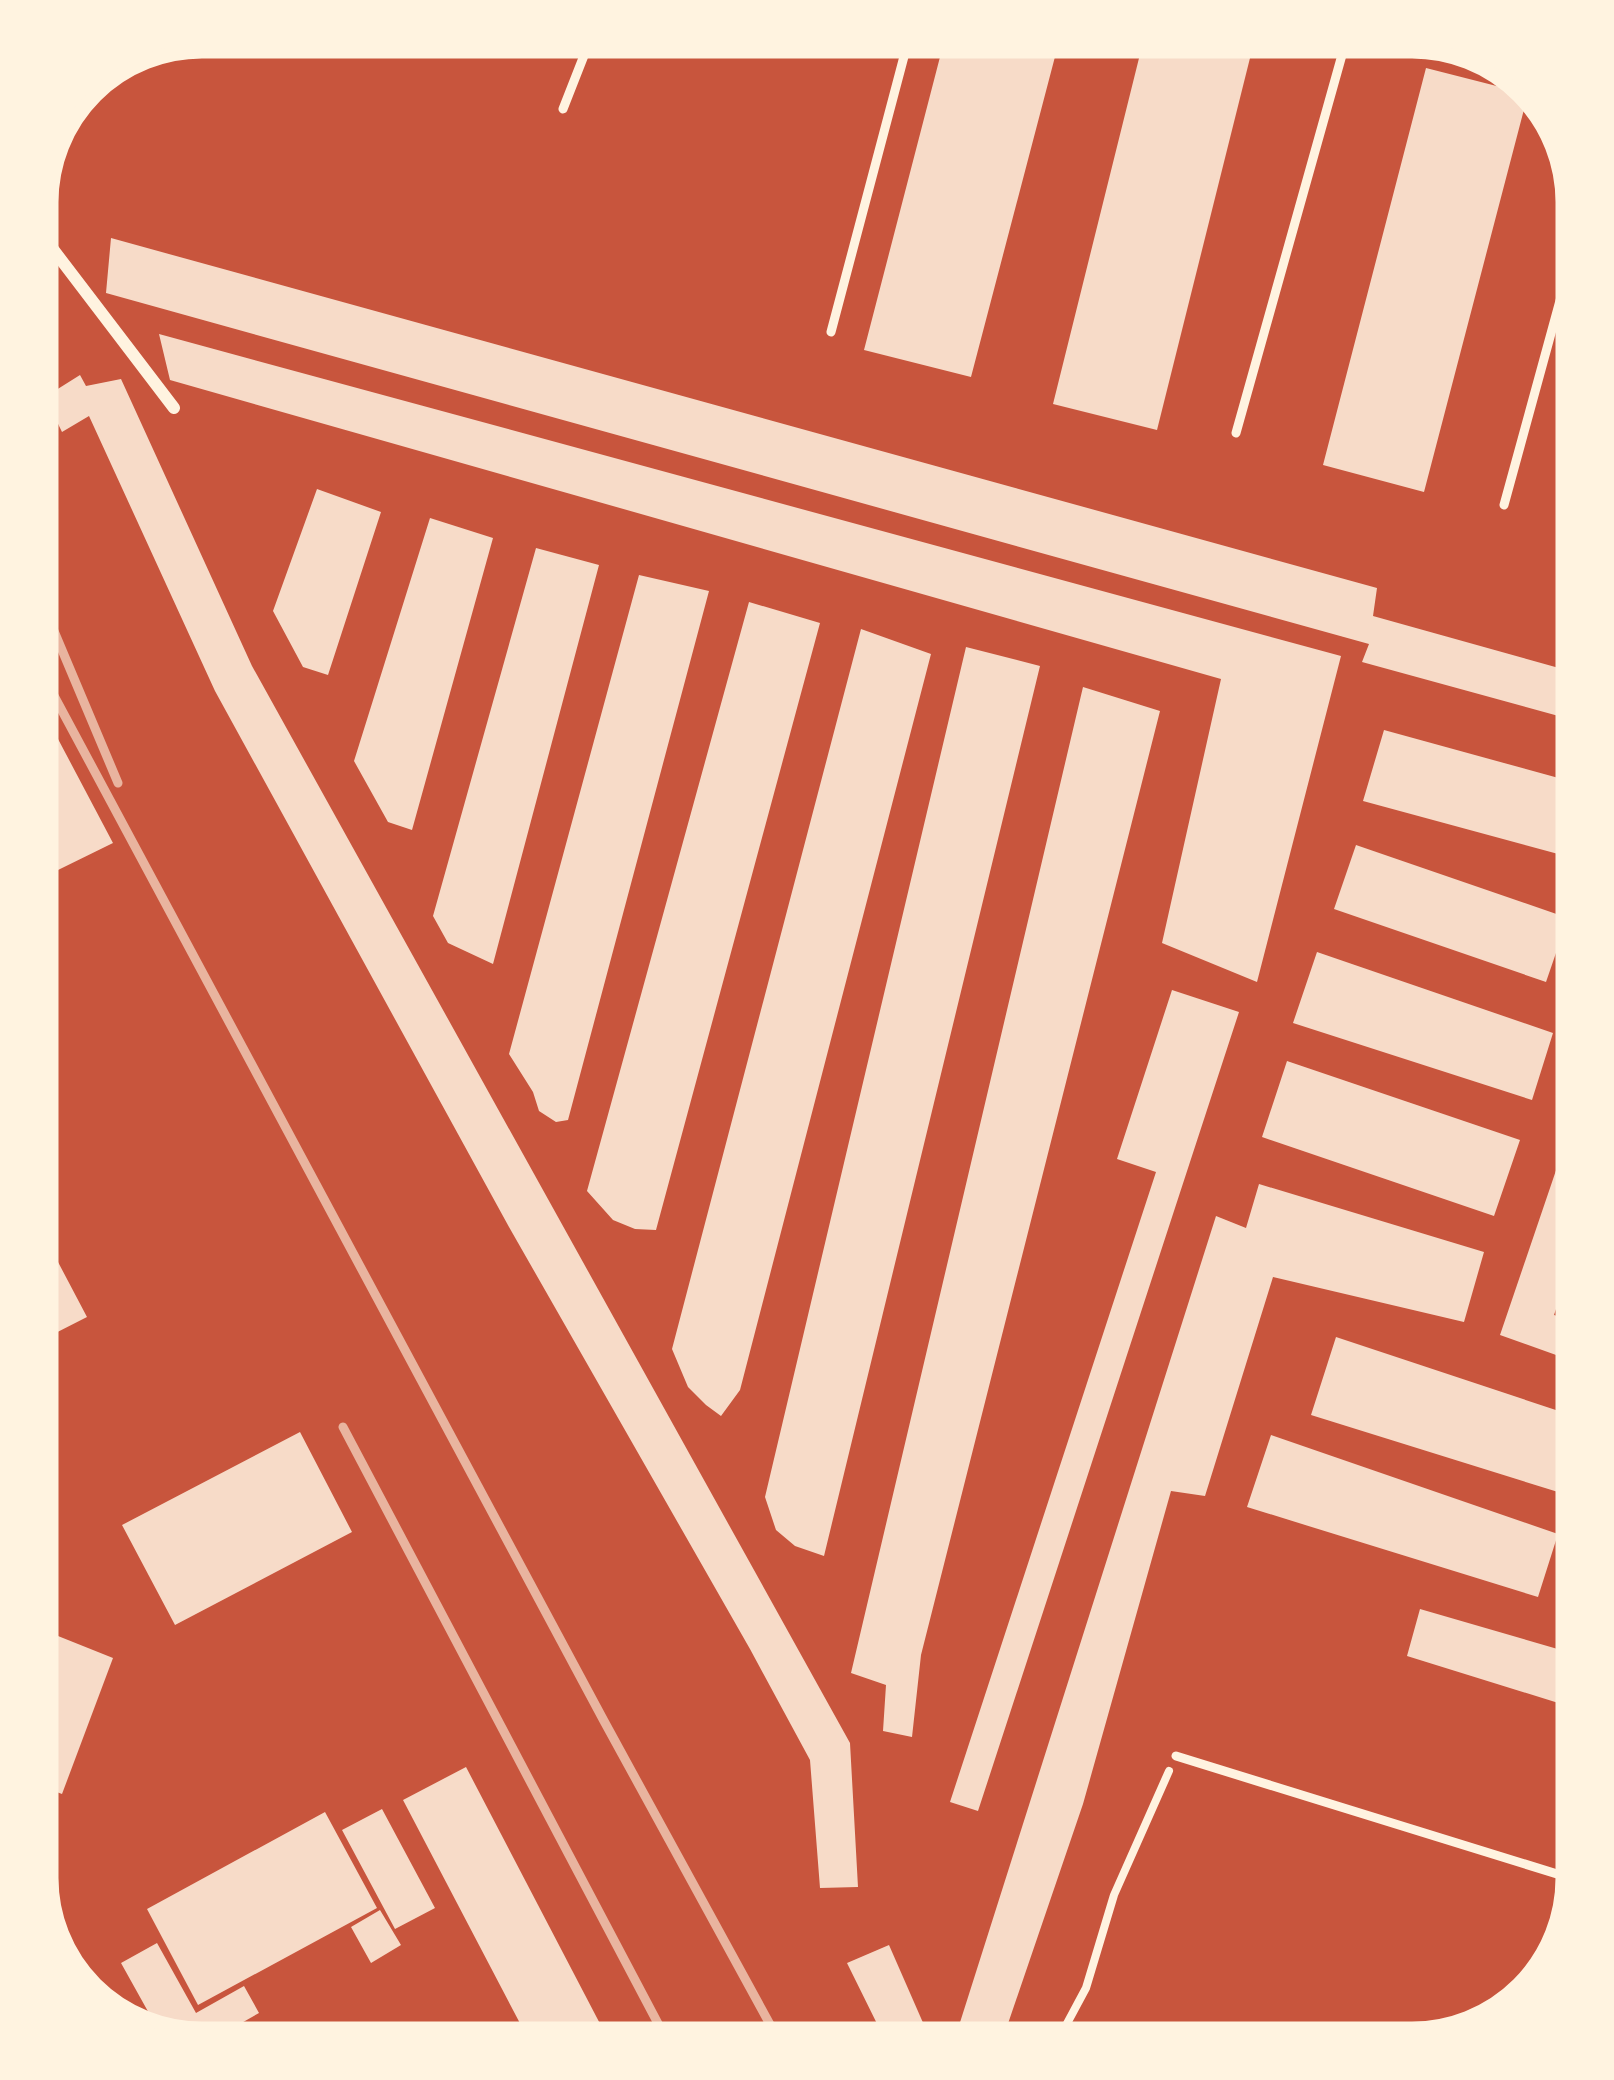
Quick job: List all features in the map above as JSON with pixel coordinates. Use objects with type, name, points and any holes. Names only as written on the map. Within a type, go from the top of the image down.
[{"type":"street","points":[[51,247],[174,408]]},
{"type":"lane","points":[[563,109],[585,51]]},
{"type":"lane","points":[[831,332],[905,51]]},
{"type":"lane","points":[[1236,433],[1343,51]]},
{"type":"lane","points":[[1504,506],[1563,291]]},
{"type":"lane","points":[[1175,1756],[1563,1876]]},
{"type":"path","points":[[1064,2029],[1086,1988],[1114,1895],[1175,1756]]},
{"type":"building","points":[[942,51],[1056,51],[971,377],[864,350]]},
{"type":"building","points":[[1141,51],[1252,51],[1157,430],[1053,404]]},
{"type":"building","points":[[1426,68],[1514,90],[1526,103],[1424,492],[1323,465]]},
{"type":"building","points":[[111,238],[1377,588],[1373,616],[1563,669],[1563,717],[1362,662],[1369,644],[106,293]]},
{"type":"building","points":[[159,334],[1341,656],[1257,982],[1162,943],[1221,679],[170,380]]},
{"type":"building","points":[[80,375],[86,386],[121,379],[252,666],[850,1743],[858,1887],[820,1888],[810,1760],[509,1227],[215,691],[89,416],[62,432],[51,409],[51,393]]},
{"type":"building","points":[[317,489],[381,512],[328,675],[303,667],[273,611]]},
{"type":"building","points":[[430,518],[493,538],[412,830],[388,822],[354,761]]},
{"type":"building","points":[[536,548],[599,565],[493,964],[448,943],[433,916]]},
{"type":"building","points":[[639,575],[709,591],[568,1120],[556,1122],[539,1111],[509,1054]]},
{"type":"building","points":[[749,602],[820,623],[656,1230],[635,1229],[613,1220],[587,1191]]},
{"type":"building","points":[[861,629],[931,654],[740,1390],[721,1416],[688,1387],[672,1349]]},
{"type":"building","points":[[966,647],[1040,666],[824,1556],[795,1546],[776,1530],[765,1497]]},
{"type":"building","points":[[1083,687],[1160,711],[921,1655],[912,1737],[883,1731],[886,1685],[851,1673]]},
{"type":"building","points":[[51,726],[113,843],[51,871]]},
{"type":"building","points":[[1384,730],[1563,779],[1563,855],[1363,801]]},
{"type":"building","points":[[1356,845],[1563,916],[1563,933],[1546,982],[1334,909]]},
{"type":"building","points":[[1317,952],[1553,1033],[1532,1100],[1293,1023]]},
{"type":"building","points":[[1172,990],[1239,1012],[978,1811],[950,1802],[1156,1172],[1117,1159]]},
{"type":"building","points":[[1287,1061],[1520,1140],[1494,1216],[1262,1137]]},
{"type":"building","points":[[1563,1150],[1563,1288],[1554,1315],[1563,1318],[1563,1358],[1500,1335]]},
{"type":"building","points":[[1259,1184],[1484,1252],[1464,1322],[1273,1277],[1205,1496],[1171,1491],[1083,1804],[1006,2029],[958,2029],[1216,1216],[1246,1228]]},
{"type":"building","points":[[51,1249],[87,1317],[51,1335]]},
{"type":"building","points":[[1336,1337],[1563,1412],[1563,1475],[1558,1492],[1311,1415]]},
{"type":"building","points":[[300,1432],[352,1532],[175,1625],[122,1525]]},
{"type":"building","points":[[1271,1435],[1558,1534],[1538,1597],[1247,1507]]},
{"type":"building","points":[[1420,1609],[1561,1650],[1563,1645],[1563,1704],[1407,1656]]},
{"type":"building","points":[[51,1633],[113,1658],[62,1794],[51,1790]]},
{"type":"building","points":[[466,1767],[603,2029],[523,2029],[403,1800]]},
{"type":"building","points":[[382,1809],[435,1908],[395,1929],[342,1830]]},
{"type":"building","points":[[325,1812],[377,1908],[198,2005],[147,1909]]},
{"type":"building","points":[[380,1910],[401,1945],[371,1963],[351,1927]]},
{"type":"building","points":[[157,1943],[196,2013],[244,1986],[259,2013],[231,2029],[163,2024],[153,2020],[121,1963]]},
{"type":"building","points":[[889,1945],[924,2025],[937,2029],[880,2029],[847,1963]]},
{"type":"railway","points":[[51,625],[118,783]]},
{"type":"railway","points":[[51,690],[773,2029]]},
{"type":"railway","points":[[343,1427],[661,2029]]}]
